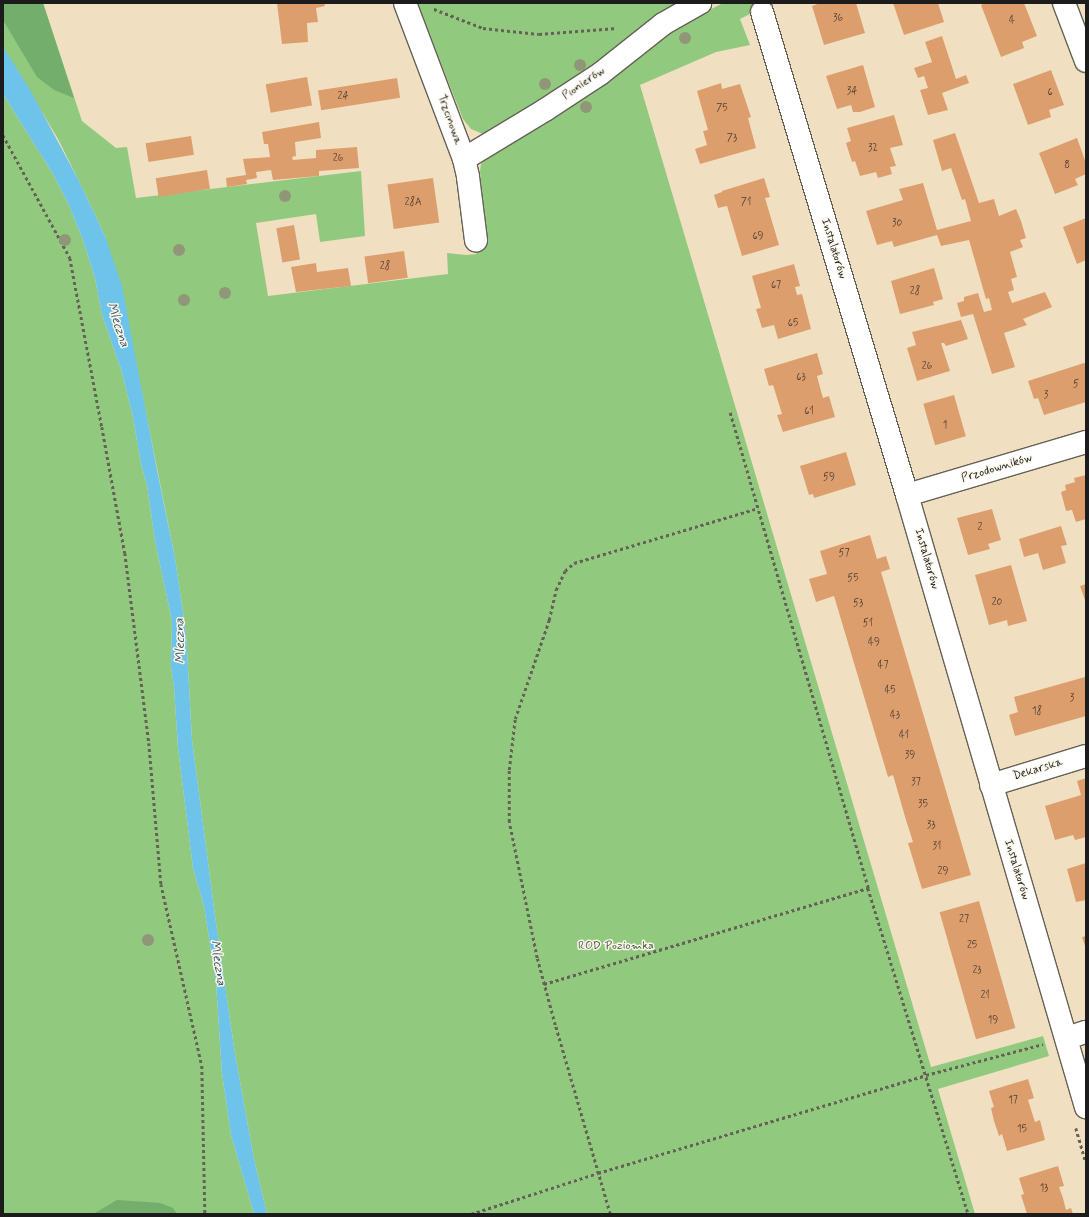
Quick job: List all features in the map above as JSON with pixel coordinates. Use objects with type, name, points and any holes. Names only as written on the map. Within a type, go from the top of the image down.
[{"type":"street","name":"Trzcinowa","points":[[405,3],[464,159],[468,177],[476,240]]},
{"type":"street","name":"Pionierów","points":[[464,159],[600,74],[663,24],[700,3]]},
{"type":"street","points":[[1064,3],[1086,61]]},
{"type":"street","name":"Instalatorów","points":[[762,12],[907,495],[991,785],[1076,1035],[1086,1107]]},
{"type":"street","name":"Przodowników","points":[[907,495],[1086,442]]},
{"type":"street","name":"Dekarska","points":[[991,785],[1086,756]]},
{"type":"path","points":[[429,6],[439,12],[482,28],[539,34],[621,28]]},
{"type":"path","points":[[3,135],[70,258],[102,427],[125,553],[149,743],[162,884],[202,1066],[205,1214]]},
{"type":"path","points":[[729,411],[868,888],[968,1214]]},
{"type":"path","points":[[610,1214],[544,984],[509,822],[509,770],[515,719],[549,620],[556,590],[565,571],[574,563],[758,508]]},
{"type":"path","points":[[544,984],[868,888]]},
{"type":"path","points":[[471,1214],[598,1173],[926,1075],[1076,1035]]},
{"type":"green space","name":"ROD Poziomka","points":[[3,3],[43,3],[82,121],[116,148],[127,147],[136,198],[361,171],[365,236],[320,242],[316,214],[256,223],[268,296],[448,274],[447,253],[466,255],[476,254],[482,246],[484,224],[480,171],[481,164],[491,153],[684,23],[723,3],[768,3],[768,5],[740,19],[750,45],[716,52],[640,85],[931,1067],[1043,1036],[1049,1056],[938,1089],[975,1214],[267,1214],[254,1159],[235,1054],[216,923],[192,740],[186,633],[175,558],[137,368],[105,236],[58,139],[3,47]]},
{"type":"green space","points":[[3,3],[43,3],[74,98],[54,90],[37,77],[3,20]]},
{"type":"green space","points":[[417,3],[685,3],[596,68],[497,133],[483,134],[471,129],[463,119]]},
{"type":"green space","points":[[3,94],[53,174],[68,203],[83,240],[95,278],[102,315],[121,369],[133,417],[141,464],[147,485],[155,541],[172,621],[171,666],[174,687],[178,748],[193,868],[204,906],[216,983],[222,1073],[231,1135],[254,1214],[3,1214]]},
{"type":"green space","points":[[117,1200],[160,1203],[173,1208],[177,1214],[93,1214]]},
{"type":"water","name":"Mleczna","points":[[3,47],[29,88],[78,179],[105,236],[122,286],[175,558],[186,633],[192,740],[216,923],[235,1054],[254,1159],[267,1214],[254,1214],[231,1135],[222,1073],[216,983],[204,906],[193,868],[178,748],[174,687],[171,666],[172,621],[155,541],[147,485],[141,464],[133,417],[121,369],[102,315],[95,278],[83,240],[68,203],[53,174],[3,94]]},
{"type":"building","points":[[277,3],[324,3],[325,6],[316,8],[318,22],[307,23],[308,42],[282,44]]},
{"type":"building","points":[[820,3],[856,3],[865,33],[824,45],[812,6]]},
{"type":"building","points":[[893,3],[938,3],[944,22],[904,35]]},
{"type":"building","points":[[985,3],[1024,3],[1037,36],[1022,42],[1024,48],[1001,57],[981,5]]},
{"type":"building","points":[[942,36],[956,79],[966,75],[969,83],[942,93],[948,110],[928,115],[920,90],[928,88],[924,76],[918,78],[914,68],[932,62],[925,42]]},
{"type":"building","points":[[863,65],[875,107],[860,112],[853,112],[851,105],[837,109],[826,76]]},
{"type":"building","points":[[1051,70],[1064,105],[1049,110],[1051,117],[1028,125],[1013,84]]},
{"type":"building","points":[[307,77],[312,106],[271,113],[266,84]]},
{"type":"building","points":[[397,78],[400,98],[321,110],[318,91]]},
{"type":"building","points":[[721,83],[722,89],[740,84],[751,117],[748,118],[756,148],[700,164],[695,149],[707,145],[703,131],[708,130],[697,91]]},
{"type":"building","points":[[894,115],[903,145],[890,148],[896,166],[890,167],[892,174],[878,178],[876,172],[860,176],[855,161],[852,162],[846,143],[851,141],[847,128]]},
{"type":"building","points":[[319,122],[321,138],[295,142],[296,156],[292,157],[293,160],[316,158],[316,150],[357,147],[359,168],[319,171],[319,176],[273,180],[271,170],[256,172],[257,178],[246,180],[247,184],[227,187],[226,178],[246,175],[243,159],[270,157],[268,144],[264,144],[262,132]]},
{"type":"building","points":[[955,133],[979,203],[994,199],[999,216],[1016,209],[1021,221],[1026,238],[1020,240],[1023,247],[1010,252],[1017,277],[1011,279],[1014,290],[1008,292],[1012,303],[1045,292],[1052,307],[1023,319],[1027,325],[1004,333],[1015,367],[992,374],[973,314],[961,317],[957,303],[964,301],[964,297],[978,293],[984,312],[992,310],[989,298],[986,299],[969,240],[941,246],[937,235],[894,247],[892,241],[877,245],[866,211],[903,200],[899,189],[923,183],[937,230],[971,221],[965,199],[962,200],[951,168],[942,171],[933,140]]},
{"type":"building","points":[[191,136],[194,155],[149,162],[146,143]]},
{"type":"building","points":[[1077,138],[1086,163],[1086,174],[1075,179],[1078,185],[1055,194],[1039,153]]},
{"type":"building","points":[[207,170],[210,189],[159,197],[156,178]]},
{"type":"building","points":[[433,178],[439,223],[394,229],[387,184]]},
{"type":"building","points":[[764,178],[770,197],[765,198],[779,245],[742,256],[727,206],[718,208],[714,195],[722,191]]},
{"type":"building","points":[[1086,218],[1086,260],[1077,264],[1063,227]]},
{"type":"building","points":[[294,225],[300,259],[282,263],[276,228]]},
{"type":"building","points":[[404,251],[408,278],[368,283],[364,257]]},
{"type":"building","points":[[316,263],[317,272],[348,268],[351,286],[296,292],[291,267]]},
{"type":"building","points":[[794,264],[800,286],[795,287],[797,295],[802,294],[811,329],[778,339],[774,325],[762,328],[756,309],[761,308],[752,276]]},
{"type":"building","points":[[934,268],[943,299],[933,302],[934,305],[900,314],[891,281]]},
{"type":"building","points":[[961,320],[968,339],[946,346],[944,343],[941,343],[950,371],[917,381],[907,348],[916,345],[912,332]]},
{"type":"building","points":[[817,353],[823,374],[817,376],[821,391],[823,398],[829,396],[835,417],[783,432],[777,415],[782,414],[773,385],[769,386],[764,369]]},
{"type":"building","points":[[1084,363],[1086,364],[1086,402],[1044,415],[1038,398],[1034,399],[1028,381]]},
{"type":"building","points":[[954,395],[966,436],[935,445],[923,404]]},
{"type":"building","points":[[846,452],[856,485],[814,498],[813,494],[809,495],[800,466]]},
{"type":"building","points":[[1086,475],[1086,519],[1076,522],[1072,510],[1066,511],[1061,492],[1066,490],[1065,485],[1075,482],[1074,478]]},
{"type":"building","points":[[992,509],[1001,540],[988,544],[990,549],[968,555],[957,518]]},
{"type":"building","points":[[1061,526],[1067,545],[1061,546],[1066,563],[1043,570],[1038,553],[1024,557],[1019,539]]},
{"type":"building","points":[[870,535],[877,559],[886,556],[890,569],[881,572],[971,875],[922,889],[908,843],[913,842],[893,775],[888,777],[834,596],[816,602],[809,579],[827,574],[820,551]]},
{"type":"building","points":[[1011,565],[1027,621],[1008,626],[1007,620],[989,625],[975,575]]},
{"type":"building","points":[[1086,584],[1086,599],[1085,600],[1080,586]]},
{"type":"building","points":[[1085,677],[1086,716],[1015,736],[1009,715],[1018,712],[1014,697]]},
{"type":"building","points":[[1086,778],[1086,837],[1075,840],[1073,835],[1055,840],[1045,806],[1081,795],[1077,781]]},
{"type":"building","points":[[1086,863],[1086,900],[1076,902],[1067,869]]},
{"type":"building","points":[[979,901],[1015,1028],[976,1039],[940,912]]},
{"type":"building","points":[[1086,936],[1086,949],[1082,937]]},
{"type":"building","points":[[1028,1079],[1034,1098],[1028,1100],[1035,1122],[1040,1120],[1045,1140],[1007,1151],[1002,1134],[999,1136],[994,1121],[991,1108],[994,1107],[989,1091]]},
{"type":"building","points":[[1058,1166],[1064,1186],[1059,1187],[1066,1210],[1071,1208],[1073,1214],[1027,1214],[1021,1195],[1024,1194],[1019,1178]]}]
